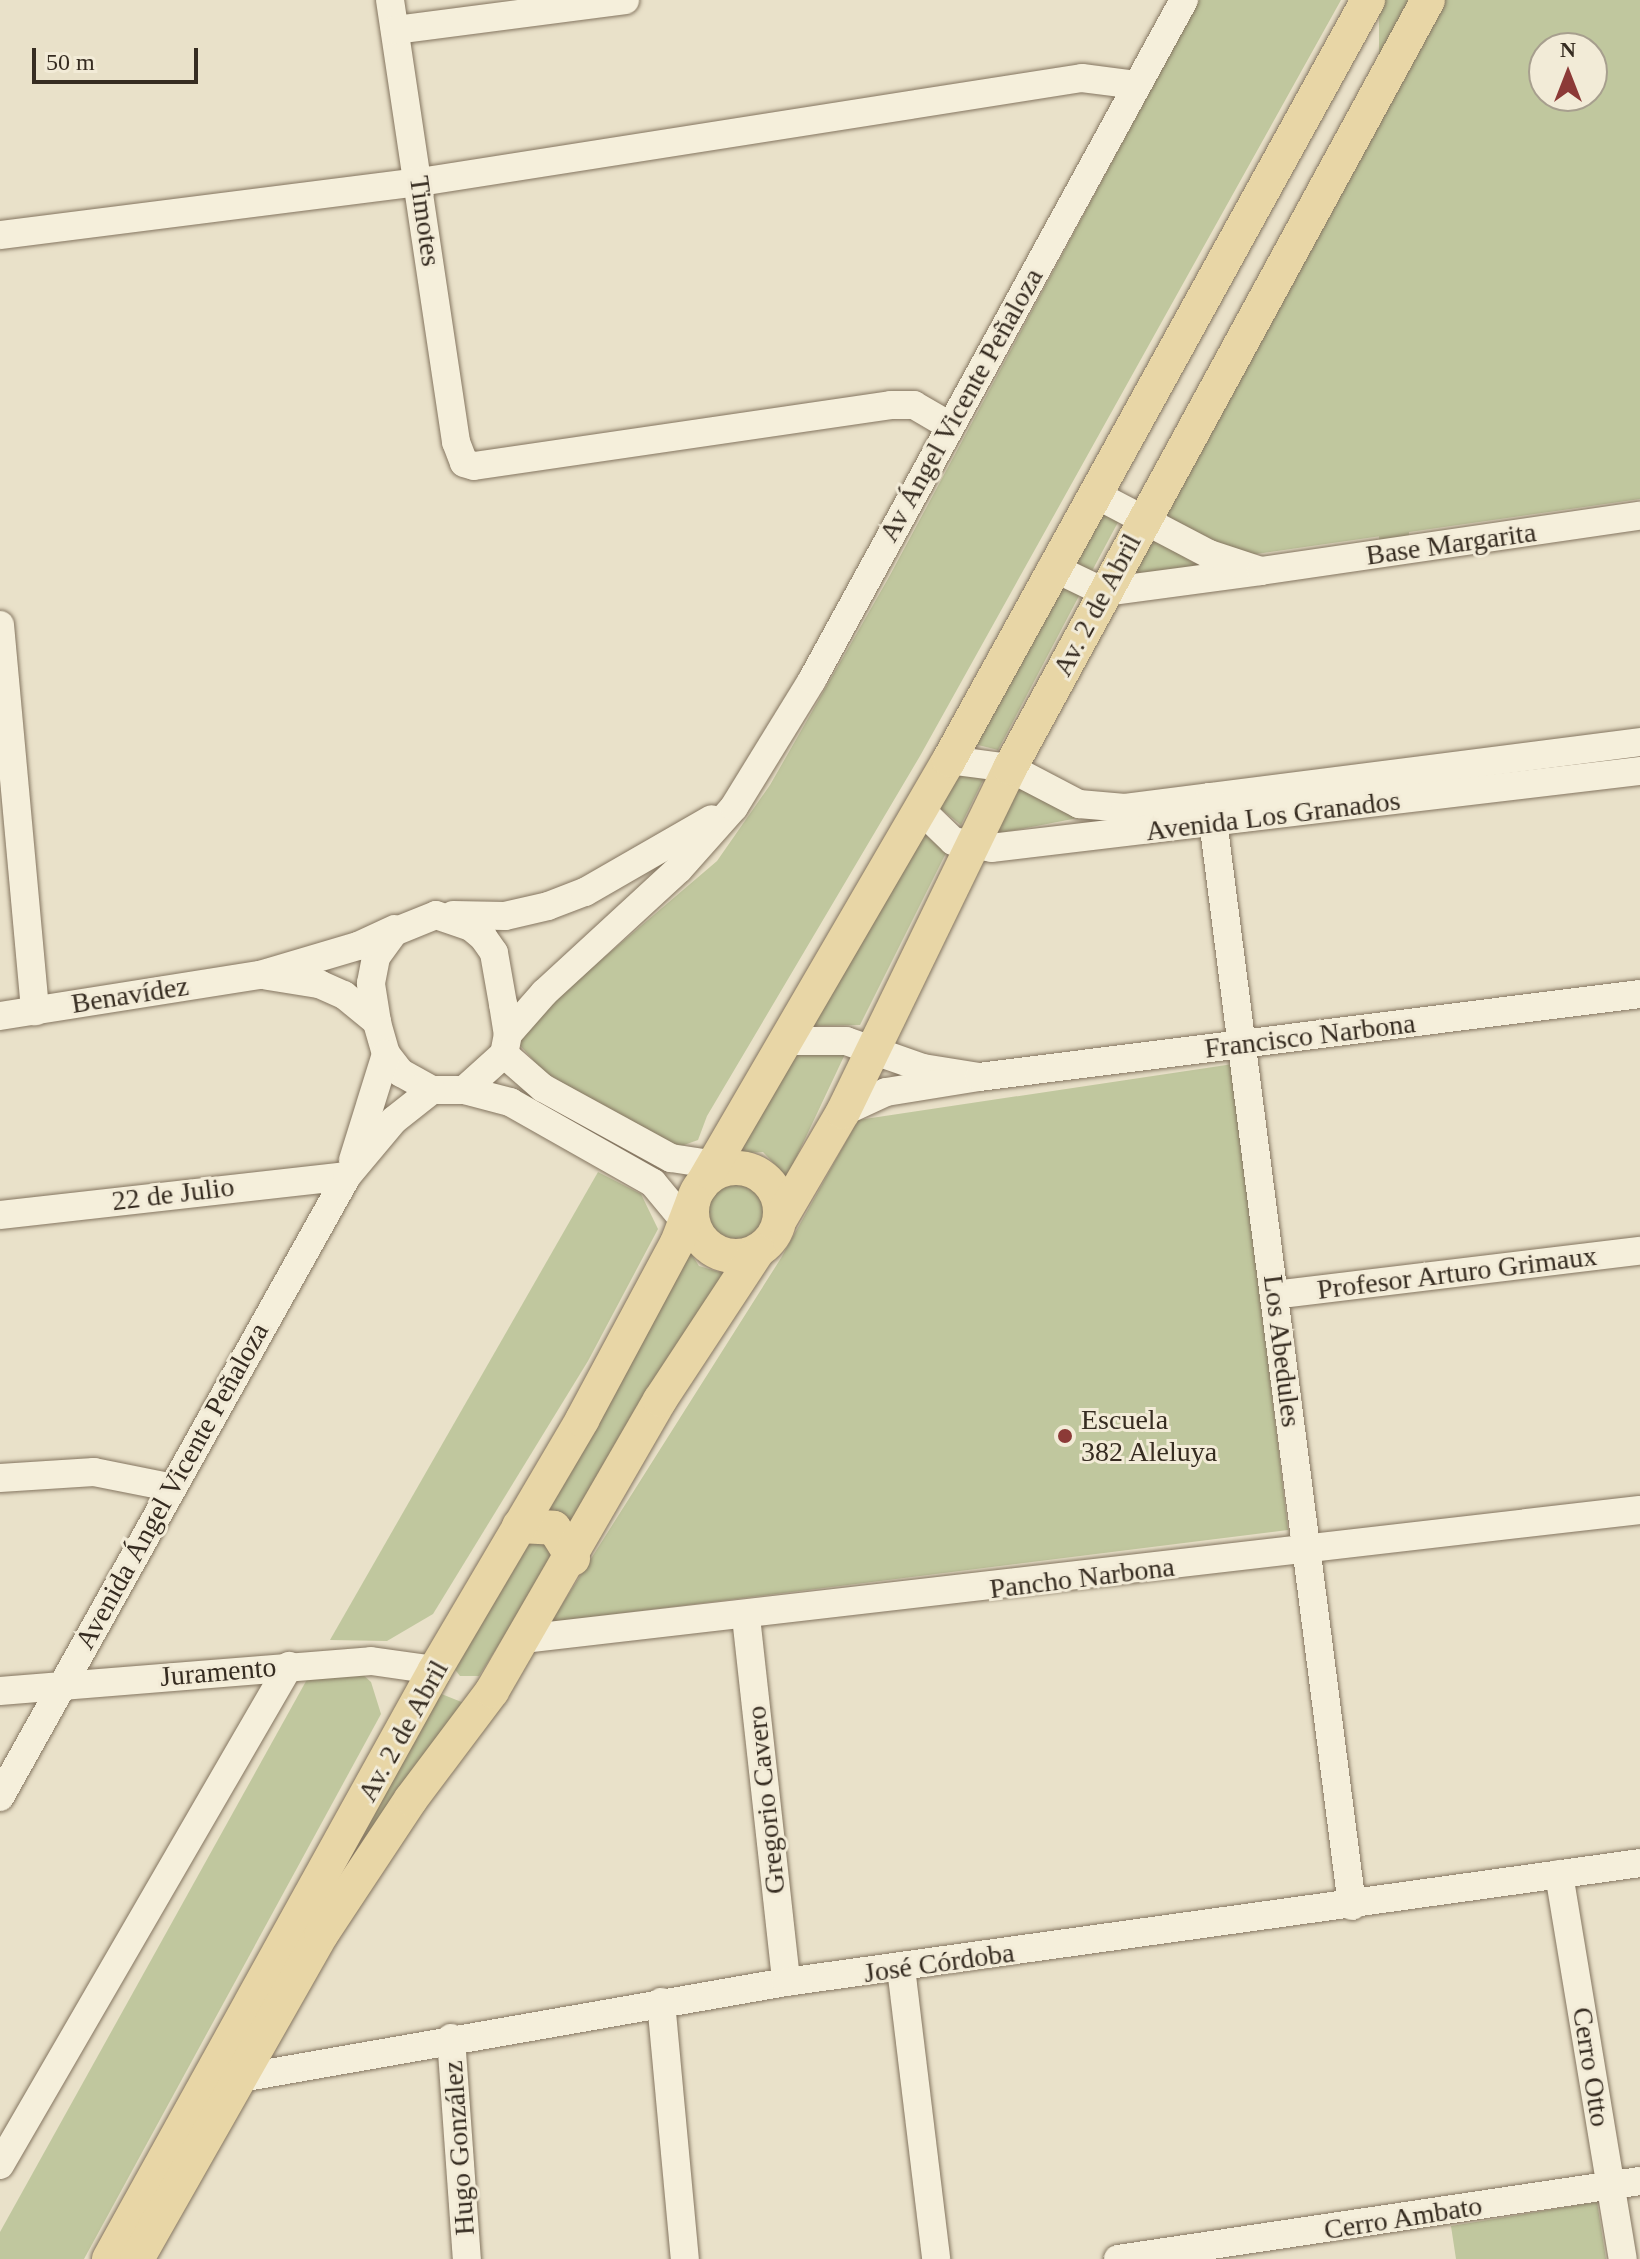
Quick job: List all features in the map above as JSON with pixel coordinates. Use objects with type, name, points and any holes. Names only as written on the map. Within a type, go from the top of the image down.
[{"type":"main road","name":"Av. 2 de Abril","points":[[109,2259],[435,1670],[705,1197],[786,1041],[949,760],[1052,567],[1368,0]]},
{"type":"main road","name":"Av. 2 de Abril","points":[[137,2259],[321,1935],[411,1799],[492,1691],[573,1559],[660,1400],[758,1251],[774,1237],[781,1218],[843,1112],[1010,768],[1142,520],[1428,0]]},
{"type":"main road","points":[[758,1251],[729,1257],[705,1197],[770,1183],[781,1218]]},
{"type":"main road","points":[[519,1526],[554,1528],[573,1559]]},
{"type":"main road","points":[[435,1670],[450,1683],[492,1691]]},
{"type":"street","name":"Timotes","points":[[390,0],[420,182],[456,442],[464,463],[474,466],[891,405],[914,405],[950,426]]},
{"type":"street","points":[[395,30],[625,0]]},
{"type":"street","name":"Av Ángel Vicente Peñaloza","points":[[734,807],[812,680],[1184,0]]},
{"type":"street","points":[[0,235],[420,182],[1082,78],[1136,85]]},
{"type":"street","name":"Base Margarita","points":[[1093,493],[1209,554],[1261,571]]},
{"type":"street","name":"Base Margarita","points":[[1104,592],[1640,516]]},
{"type":"street","points":[[1052,567],[1104,592]]},
{"type":"street","points":[[0,625],[8,812],[35,1011]]},
{"type":"street","name":"Avenida Los Granados","points":[[969,847],[1640,742]]},
{"type":"street","name":"Avenida Los Granados","points":[[949,760],[1010,768],[1079,804],[1212,810],[1640,771]]},
{"type":"street","points":[[705,1197],[653,1183],[510,1102],[464,1090],[432,1090],[401,1073],[386,1054],[371,983],[376,957],[394,932],[422,918],[505,916],[548,906],[585,892],[734,807]]},
{"type":"street","points":[[464,1090],[506,1044],[544,993],[679,869],[734,807]]},
{"type":"street","points":[[920,809],[953,841],[969,847]]},
{"type":"street","name":"Los Abedules","points":[[1212,810],[1245,1044],[1352,1906]]},
{"type":"street","points":[[422,918],[471,927],[494,953],[506,1044],[543,1088],[671,1158],[705,1197]]},
{"type":"street","name":"Benavídez","points":[[0,1016],[260,975],[358,946],[422,918]]},
{"type":"street","name":"Benavídez","points":[[260,975],[319,984],[344,995],[377,1022]]},
{"type":"street","name":"Francisco Narbona","points":[[843,1112],[886,1092],[979,1077],[1640,994]]},
{"type":"street","name":"Francisco Narbona","points":[[786,1041],[846,1041],[923,1068],[979,1077]]},
{"type":"street","name":"Avenida Ángel Vicente Peñaloza","points":[[347,1176],[386,1054]]},
{"type":"street","name":"Avenida Ángel Vicente Peñaloza","points":[[0,1797],[169,1487],[347,1176],[394,1120],[432,1090]]},
{"type":"street","name":"22 de Julio","points":[[0,1215],[347,1176]]},
{"type":"street","name":"Profesor Arturo Grimaux","points":[[1274,1295],[1640,1251]]},
{"type":"street","points":[[0,1478],[94,1472],[169,1487]]},
{"type":"street","name":"Pancho Narbona","points":[[523,1639],[746,1617],[1640,1510]]},
{"type":"street","name":"Gregorio Cavero","points":[[746,1617],[786,1982]]},
{"type":"street","name":"Juramento","points":[[0,1691],[392,1660],[435,1670]]},
{"type":"street","points":[[4,2151],[289,1666]]},
{"type":"street","name":"José Córdoba","points":[[241,2078],[271,2077],[451,2038],[786,1982],[1352,1906],[1640,1863]]},
{"type":"street","name":"Cerro Otto","points":[[1559,1874],[1623,2259]]},
{"type":"street","points":[[901,1968],[936,2259]]},
{"type":"street","points":[[661,2002],[685,2259]]},
{"type":"street","name":"Hugo González","points":[[451,2038],[467,2259]]},
{"type":"street","name":"Cerro Ambato","points":[[1118,2259],[1257,2250],[1640,2181]]},
{"type":"green space","points":[[1199,0],[1341,0],[920,756],[707,1116],[698,1140],[673,1149],[543,1071],[517,1042],[532,1019],[717,861],[770,785],[889,577]]},
{"type":"green space","points":[[1379,0],[1409,0],[1409,562],[1379,562]]},
{"type":"green space","points":[[1445,0],[1640,0],[1640,499],[1235,557],[1166,515]]},
{"type":"green space","points":[[1096,506],[1120,519],[1088,578],[1065,565]]},
{"type":"green space","points":[[1144,532],[1202,568],[1120,581]]},
{"type":"green space","points":[[1056,581],[1080,594],[998,750],[974,744]]},
{"type":"green space","points":[[957,769],[988,770],[961,825],[936,805]]},
{"type":"green space","points":[[1015,783],[1083,817],[990,835]]},
{"type":"green space","points":[[921,831],[946,853],[860,1025],[811,1026]]},
{"type":"green space","points":[[796,1052],[846,1052],[787,1177],[763,1152],[729,1154]]},
{"type":"green space","points":[[1233,1064],[1288,1530],[551,1622],[781,1258],[858,1120]]},
{"type":"green space","points":[[598,1172],[641,1194],[658,1229],[588,1361],[433,1614],[387,1641],[330,1640]]},
{"type":"green space","points":[[736,1179],[747,1181],[757,1188],[764,1198],[764,1220],[757,1230],[747,1237],[736,1239],[725,1237],[715,1230],[708,1220],[706,1209],[708,1198],[715,1188],[725,1181]]},
{"type":"green space","points":[[687,1247],[699,1266],[726,1274],[572,1527],[545,1512]]},
{"type":"green space","points":[[527,1537],[543,1537],[557,1552],[479,1676],[460,1676],[450,1663]]},
{"type":"green space","points":[[361,1673],[371,1682],[381,1714],[84,2259],[0,2259],[0,2232],[310,1674]]},
{"type":"green space","points":[[434,1691],[464,1703],[345,1864]]},
{"type":"green space","points":[[1597,2202],[1606,2259],[1456,2259],[1451,2226]]},
{"type":"place","name":"Escuela 382 Aleluya","points":[[1065,1436]]}]
